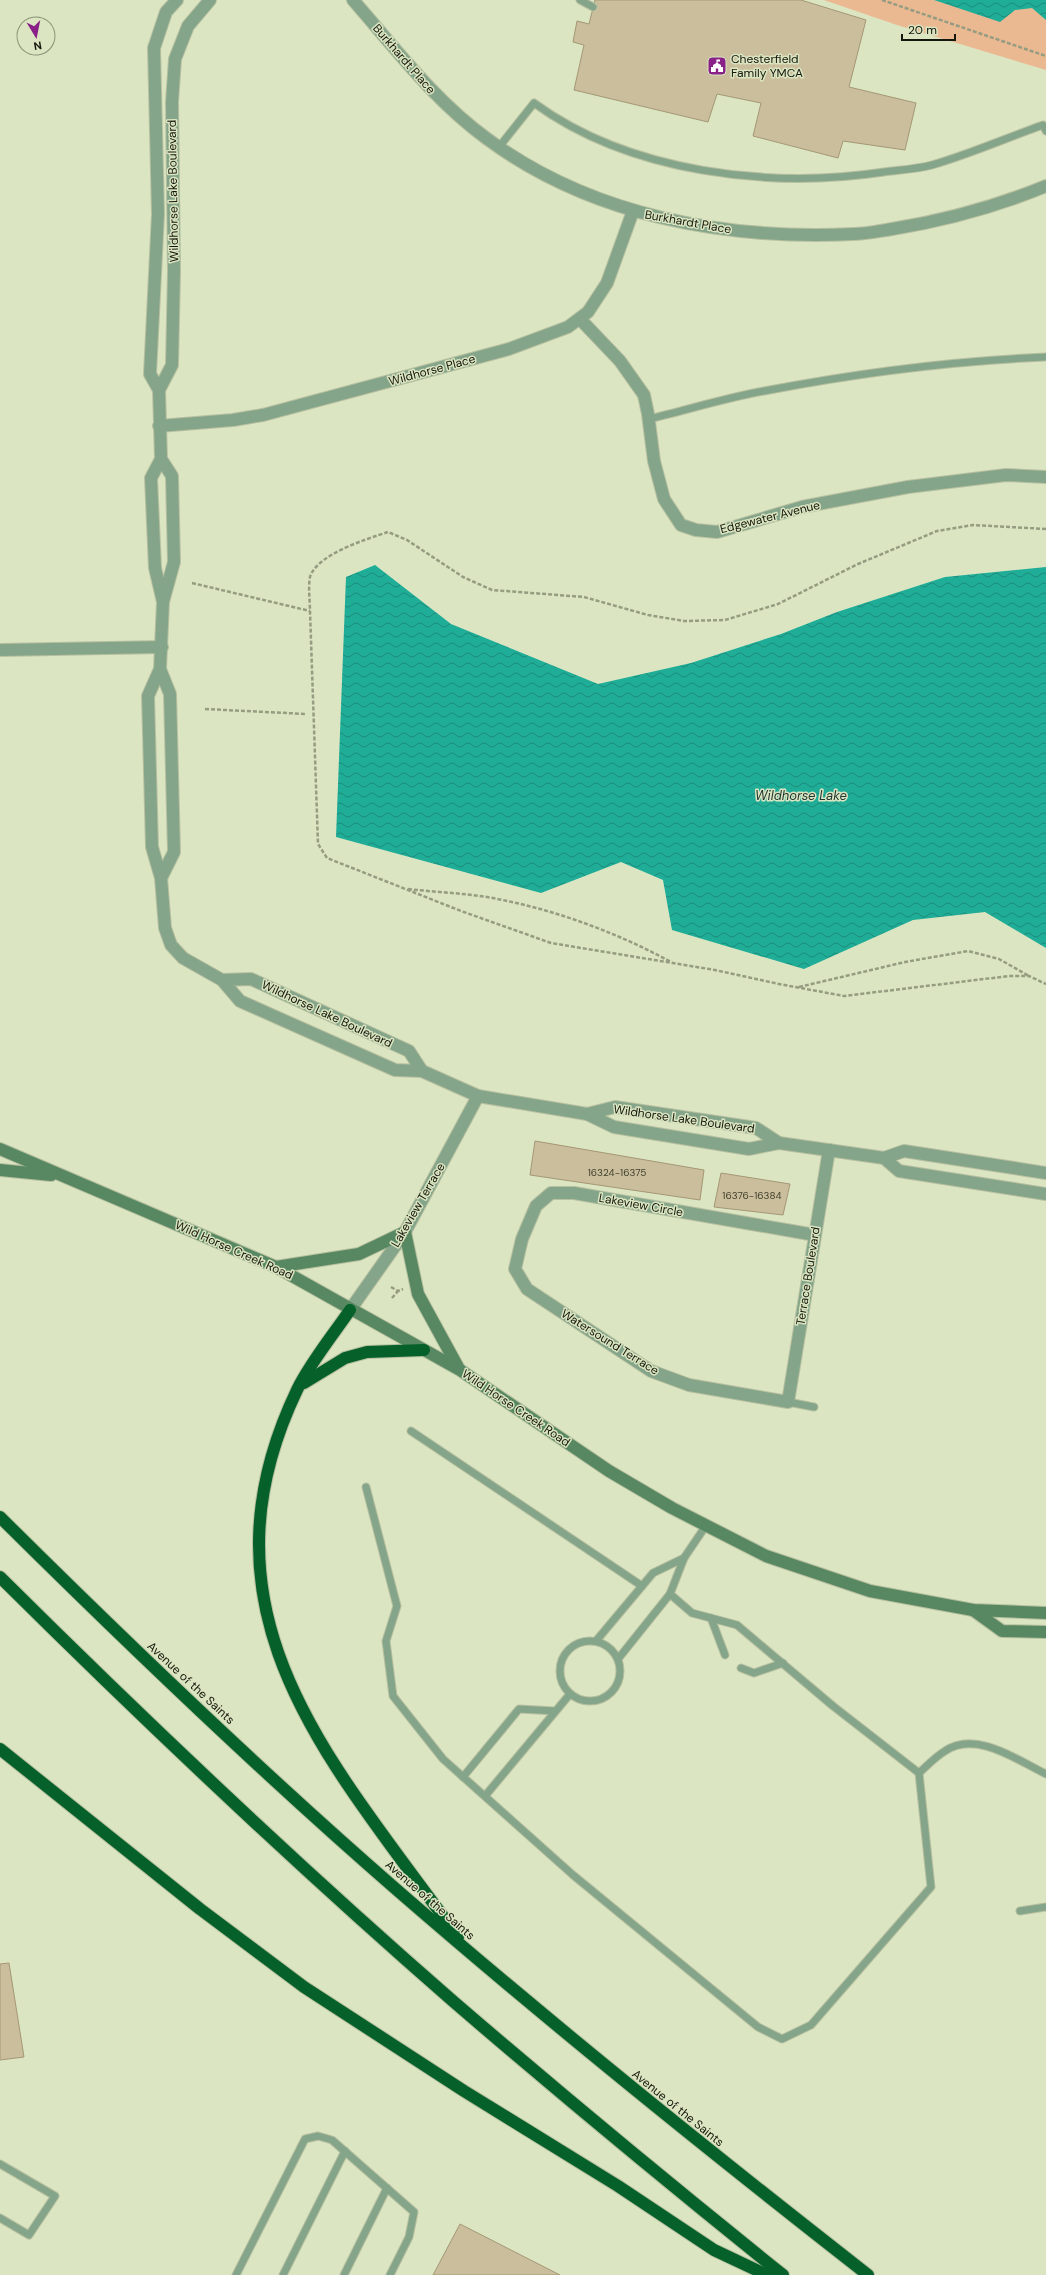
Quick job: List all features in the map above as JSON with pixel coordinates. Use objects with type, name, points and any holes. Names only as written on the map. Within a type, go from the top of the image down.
[{"type":"highway","points":[[350,1310],[298,1387],[282,1423],[274,1450],[262,1513],[260,1576],[265,1610],[274,1643],[289,1683],[348,1786],[469,1952]]},
{"type":"highway","points":[[298,1387],[345,1358],[367,1352],[424,1350]]},
{"type":"highway","name":"Avenue of the Saints","points":[[0,1517],[108,1625],[232,1741],[389,1883],[469,1952],[646,2099],[868,2275]]},
{"type":"highway","points":[[0,1577],[209,1780],[453,2001],[652,2170],[783,2275]]},
{"type":"highway","points":[[0,1749],[200,1909],[304,1987],[714,2250],[766,2275]]},
{"type":"main road","name":"Wild Horse Creek Road","points":[[0,1149],[276,1267],[350,1310],[460,1370],[610,1471],[705,1527],[766,1556],[817,1575],[870,1591],[973,1610],[1046,1613]]},
{"type":"main road","points":[[0,1170],[62,1176]]},
{"type":"main road","points":[[276,1267],[359,1254],[405,1232],[418,1294],[460,1370]]},
{"type":"main road","points":[[973,1610],[1002,1631],[1046,1632]]},
{"type":"street","name":"Wildhorse Lake Boulevard","points":[[159,390],[150,374],[158,214],[154,48],[166,12],[177,0]]},
{"type":"street","name":"Wildhorse Lake Boulevard","points":[[210,0],[188,26],[175,59],[172,102],[174,271],[172,365],[159,390],[161,459],[172,476],[174,562],[163,602],[160,669],[148,696],[152,847],[160,878],[165,928],[171,945],[183,958],[222,980],[240,1001],[395,1070],[422,1071],[478,1096],[587,1114],[614,1127],[749,1149],[780,1143],[884,1158],[904,1151],[1046,1173]]},
{"type":"street","name":"Burkhardt Place","points":[[353,0],[439,99],[486,139],[549,177],[601,200],[656,218],[711,228],[777,234],[855,234],[931,223],[1001,205],[1046,186]]},
{"type":"street","name":"Wildhorse Place","points":[[159,426],[233,420],[263,415],[509,349],[568,327],[588,312],[607,283],[633,211]]},
{"type":"street","name":"Edgewater Avenue","points":[[580,319],[620,361],[644,395],[649,419],[654,461],[664,499],[681,525],[696,530],[716,532],[802,507],[908,487],[1006,475],[1046,477]]},
{"type":"street","name":"Wildhorse Lake Boulevard","points":[[161,459],[151,478],[155,568],[163,602]]},
{"type":"street","points":[[0,650],[162,647]]},
{"type":"street","name":"Wildhorse Lake Boulevard","points":[[160,669],[170,694],[174,852],[160,878]]},
{"type":"street","name":"Wildhorse Lake Boulevard","points":[[222,980],[251,979],[409,1051],[422,1071]]},
{"type":"street","name":"Lakeview Terrace","points":[[350,1310],[405,1232],[478,1096]]},
{"type":"street","name":"Wildhorse Lake Boulevard","points":[[587,1114],[615,1107],[756,1128],[780,1143]]},
{"type":"street","name":"Terrace Boulevard","points":[[788,1402],[829,1150]]},
{"type":"street","points":[[884,1158],[899,1171],[1046,1194]]},
{"type":"street","name":"Lakeview Circle","points":[[515,1269],[522,1239],[536,1206],[551,1193],[574,1193],[815,1235]]},
{"type":"street","name":"Watersound Terrace","points":[[515,1269],[527,1289],[651,1371],[689,1385],[788,1402]]},
{"type":"lane","points":[[580,0],[593,7]]},
{"type":"lane","points":[[499,146],[534,103],[558,120],[613,146],[642,156],[688,167],[783,179],[848,178],[931,165],[1043,125],[1046,131]]},
{"type":"lane","points":[[649,419],[763,391],[893,370],[1000,359],[1046,357]]},
{"type":"lane","name":"Watersound Terrace","points":[[788,1402],[814,1407]]},
{"type":"lane","points":[[411,1431],[642,1586]]},
{"type":"lane","points":[[366,1487],[397,1606],[386,1641],[393,1696],[443,1759],[574,1875],[758,2027],[782,2039],[811,2025],[931,1886],[919,1773],[737,1625],[692,1613],[670,1594]]},
{"type":"lane","points":[[618,1659],[670,1594],[684,1558],[705,1527]]},
{"type":"lane","points":[[596,1641],[653,1573],[684,1558]]},
{"type":"lane","points":[[712,1618],[725,1655]]},
{"type":"lane","points":[[586,1640],[596,1641],[605,1645],[618,1659],[620,1669],[619,1679],[614,1688],[607,1695],[598,1700],[588,1701],[570,1694],[563,1686],[559,1667],[562,1657],[568,1649],[576,1643],[586,1640]]},
{"type":"lane","points":[[741,1668],[754,1673],[782,1663]]},
{"type":"lane","points":[[485,1796],[570,1694]]},
{"type":"lane","points":[[463,1777],[519,1709],[555,1712]]},
{"type":"lane","points":[[919,1773],[945,1750],[960,1744],[986,1745],[1046,1774]]},
{"type":"lane","points":[[1020,1911],[1046,1906]]},
{"type":"lane","points":[[236,2275],[305,2139],[318,2136],[332,2140],[414,2212],[409,2237],[390,2275]]},
{"type":"lane","points":[[283,2275],[345,2151]]},
{"type":"lane","points":[[0,2164],[55,2196],[29,2235],[0,2218]]},
{"type":"lane","points":[[344,2275],[387,2188]]},
{"type":"path","points":[[882,0],[1046,56]]},
{"type":"path","points":[[1029,976],[1009,976],[844,996],[673,963],[551,943],[327,858],[318,844],[310,577],[321,562],[356,542],[388,532],[407,540],[463,578],[492,590],[584,597],[648,615],[684,621],[725,620],[778,604],[858,564],[937,531],[973,525],[1046,529]]},
{"type":"path","points":[[192,583],[310,611]]},
{"type":"path","points":[[204,709],[306,714]]},
{"type":"path","points":[[404,888],[486,897],[527,905],[583,923],[624,939],[644,947],[673,963]]},
{"type":"path","points":[[798,988],[905,962],[968,951],[999,959],[1046,984]]},
{"type":"path","points":[[391,1286],[398,1291]]},
{"type":"path","points":[[392,1298],[398,1291],[404,1289]]},
{"type":"shaded area","points":[[824,0],[1046,0],[1046,70],[897,25]]},
{"type":"water","points":[[934,0],[1046,0],[1046,20],[1032,8],[1015,10],[1000,22]]},
{"type":"water","name":"Wildhorse Lake","points":[[375,565],[451,624],[598,684],[691,663],[781,634],[837,612],[945,577],[1046,567],[1046,948],[985,912],[913,920],[804,969],[672,930],[663,880],[621,862],[541,893],[336,837],[346,577]]},
{"type":"building","name":"Chesterfield Family YMCA","points":[[595,0],[801,0],[866,20],[849,87],[916,103],[905,150],[843,141],[838,158],[753,136],[761,103],[717,94],[708,122],[574,90],[584,45],[573,42],[577,21],[589,24]]},
{"type":"building","points":[[535,1141],[704,1170],[700,1200],[530,1175]]},
{"type":"building","points":[[721,1173],[790,1184],[783,1215],[714,1207]]},
{"type":"building","points":[[9,1963],[24,2057],[0,2060],[0,1964]]},
{"type":"building","points":[[460,2224],[560,2275],[433,2275]]},
{"type":"place","name":"Chesterfield Family YMCA","points":[[717,66]]}]
